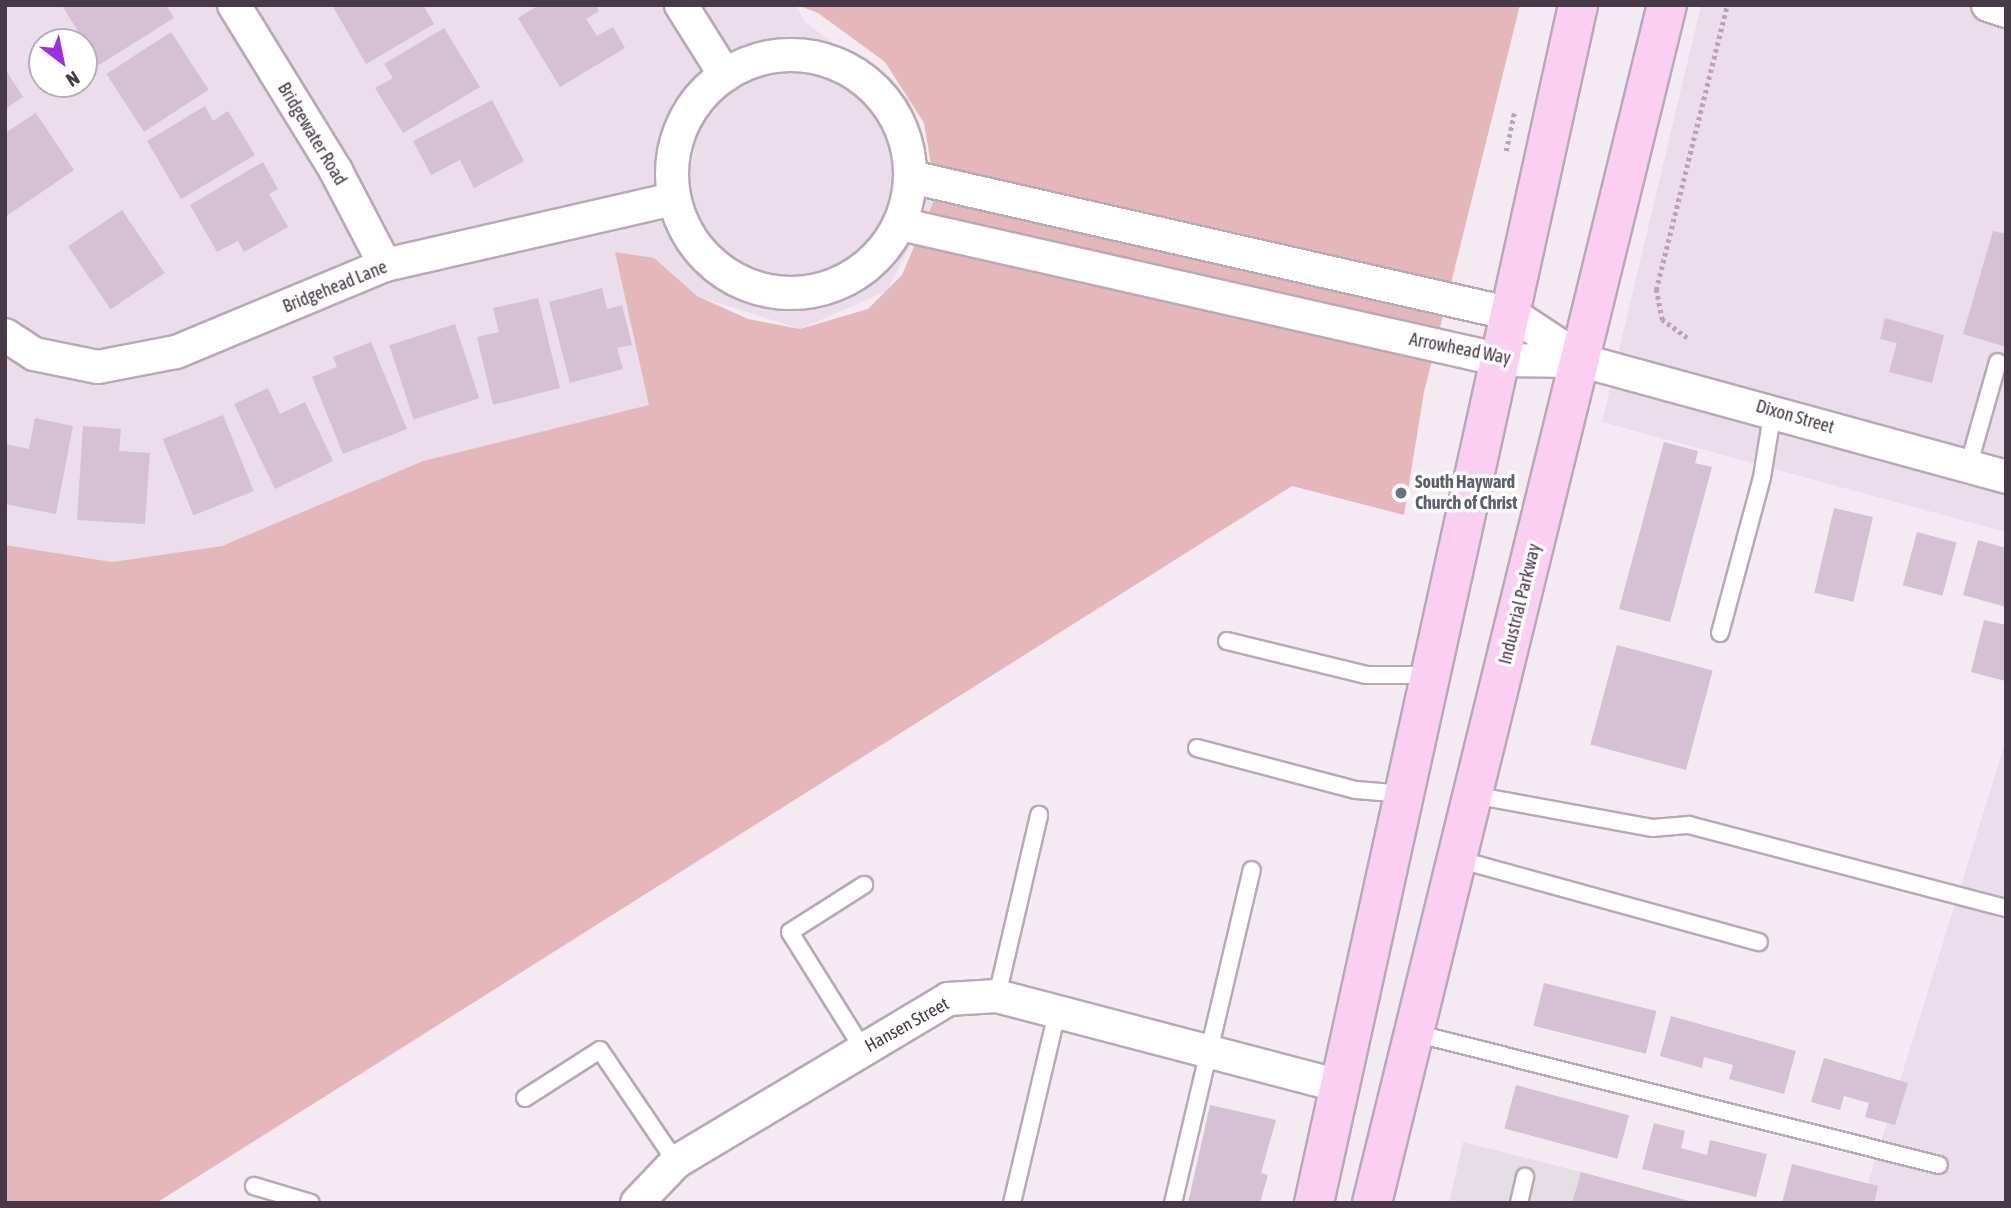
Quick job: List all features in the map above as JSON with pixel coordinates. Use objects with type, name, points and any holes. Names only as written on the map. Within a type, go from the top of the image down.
[{"type":"main road","points":[[1314,1203],[1578,5]]},
{"type":"main road","name":"Industrial Parkway","points":[[1372,1203],[1583,360],[1667,5]]},
{"type":"street","name":"Bridgewater Road","points":[[234,5],[336,171],[384,265]]},
{"type":"street","points":[[681,5],[725,75]]},
{"type":"street","points":[[1988,5],[2006,11]]},
{"type":"street","points":[[776,56],[811,57],[846,68],[876,90],[897,118],[911,177],[900,224],[881,253],[855,275],[821,290],[785,293],[751,287],[710,262],[684,227],[674,199],[672,166],[682,128],[696,102],[725,75],[776,56]]},
{"type":"street","points":[[911,177],[1512,314],[1583,360]]},
{"type":"street","name":"Bridgehead Lane","points":[[5,335],[34,354],[98,367],[176,352],[384,265],[674,199]]},
{"type":"street","name":"Arrowhead Way","points":[[900,224],[1501,360],[1583,360]]},
{"type":"street","name":"Dixon Street","points":[[1583,360],[1773,410],[2006,477]]},
{"type":"street","name":"Hansen Street","points":[[637,1203],[676,1162],[948,999],[998,996],[1340,1086]]},
{"type":"lane","points":[[1968,467],[1998,362]]},
{"type":"lane","points":[[1720,633],[1762,477],[1773,410]]},
{"type":"lane","points":[[1227,641],[1367,676],[1431,675]]},
{"type":"lane","points":[[1197,748],[1356,790],[1405,794]]},
{"type":"lane","points":[[1473,795],[1653,828],[1689,825],[2006,908]]},
{"type":"lane","points":[[998,996],[1039,815]]},
{"type":"lane","points":[[1457,859],[1759,942]]},
{"type":"lane","points":[[1173,1203],[1252,870]]},
{"type":"lane","points":[[863,1049],[790,932],[864,885]]},
{"type":"lane","points":[[1012,1203],[1057,1012]]},
{"type":"lane","points":[[1414,1033],[1939,1165]]},
{"type":"lane","points":[[525,1098],[600,1050],[676,1162]]},
{"type":"lane","points":[[1519,1203],[1525,1177]]},
{"type":"lane","points":[[254,1186],[311,1203]]},
{"type":"path","points":[[1687,338],[1662,320],[1656,290],[1727,5]]},
{"type":"shaded area","points":[[5,5],[796,5],[805,22],[909,99],[936,195],[887,291],[800,329],[697,296],[650,405],[423,461],[222,546],[112,562],[5,545]]},
{"type":"shaded area","points":[[797,5],[1520,5],[1424,392],[1404,515],[1292,486],[156,1203],[5,1203],[5,545],[112,562],[222,546],[423,461],[649,405],[615,252],[654,258],[697,296],[748,319],[800,329],[868,309],[902,275],[936,195],[924,123],[885,62],[818,13]]},
{"type":"shaded area","points":[[1701,5],[2006,5],[2006,532],[1602,422]]},
{"type":"shaded area","points":[[2006,740],[2006,1203],[1862,1203]]},
{"type":"shaded area","points":[[1463,1142],[1581,1172],[1572,1203],[1449,1203]]},
{"type":"building","points":[[166,5],[174,18],[99,65],[98,28],[76,28],[63,7]]},
{"type":"building","points":[[332,5],[423,5],[434,24],[366,64]]},
{"type":"building","points":[[539,5],[596,5],[599,11],[586,19],[597,36],[613,27],[625,48],[560,87],[518,18]]},
{"type":"building","points":[[444,28],[480,87],[403,133],[375,88],[393,78],[384,64]]},
{"type":"building","points":[[171,32],[209,90],[144,132],[106,74]]},
{"type":"building","points":[[5,69],[23,97],[5,109]]},
{"type":"building","points":[[492,100],[524,161],[474,188],[460,160],[431,175],[413,141]]},
{"type":"building","points":[[205,106],[213,121],[228,111],[255,155],[181,199],[147,141]]},
{"type":"building","points":[[36,113],[74,170],[5,217],[5,133]]},
{"type":"building","points":[[263,162],[278,189],[269,194],[288,227],[244,252],[238,241],[217,252],[190,205]]},
{"type":"building","points":[[122,210],[164,273],[111,309],[68,246]]},
{"type":"building","points":[[1993,231],[2006,234],[2006,347],[1963,334]]},
{"type":"building","points":[[602,288],[607,309],[622,305],[632,345],[617,348],[623,369],[570,383],[549,302]]},
{"type":"building","points":[[538,298],[560,388],[493,405],[477,337],[499,332],[493,308]]},
{"type":"building","points":[[1885,318],[1944,335],[1932,383],[1889,372],[1897,343],[1880,339]]},
{"type":"building","points":[[455,324],[479,398],[413,420],[389,345]]},
{"type":"building","points":[[371,342],[407,429],[343,454],[312,377],[337,367],[333,357]]},
{"type":"building","points":[[268,388],[280,414],[305,402],[333,461],[275,489],[234,404]]},
{"type":"building","points":[[223,415],[254,491],[193,515],[163,439]]},
{"type":"building","points":[[35,418],[73,426],[56,514],[5,504],[5,444],[29,449]]},
{"type":"building","points":[[83,426],[121,429],[119,451],[150,453],[145,524],[77,520]]},
{"type":"building","points":[[1664,442],[1698,451],[1695,463],[1712,467],[1670,622],[1619,609]]},
{"type":"building","points":[[1834,508],[1873,517],[1853,602],[1814,593]]},
{"type":"building","points":[[1917,532],[1957,543],[1942,596],[1903,585]]},
{"type":"building","points":[[1978,540],[2006,548],[2006,607],[1963,595]]},
{"type":"building","points":[[1984,620],[2006,625],[2005,681],[1971,672]]},
{"type":"building","points":[[1617,645],[1713,671],[1686,770],[1590,744]]},
{"type":"building","points":[[1544,983],[1657,1011],[1646,1054],[1533,1026]]},
{"type":"building","points":[[1671,1016],[1796,1051],[1784,1094],[1729,1079],[1733,1065],[1704,1057],[1702,1068],[1660,1056]]},
{"type":"building","points":[[1824,1058],[1908,1083],[1895,1125],[1865,1117],[1869,1103],[1844,1096],[1840,1110],[1811,1102]]},
{"type":"building","points":[[1516,1085],[1629,1115],[1617,1159],[1504,1128]]},
{"type":"building","points":[[1210,1105],[1276,1120],[1261,1173],[1268,1175],[1260,1203],[1188,1203]]},
{"type":"building","points":[[1654,1123],[1685,1131],[1681,1148],[1707,1155],[1710,1140],[1767,1154],[1756,1197],[1642,1169]]},
{"type":"building","points":[[1792,1164],[1878,1186],[1874,1203],[1782,1203]]},
{"type":"building","points":[[1581,1172],[1693,1202],[1572,1203]]},
{"type":"place","name":"South Hayward Church of Christ","points":[[1401,493]]}]
